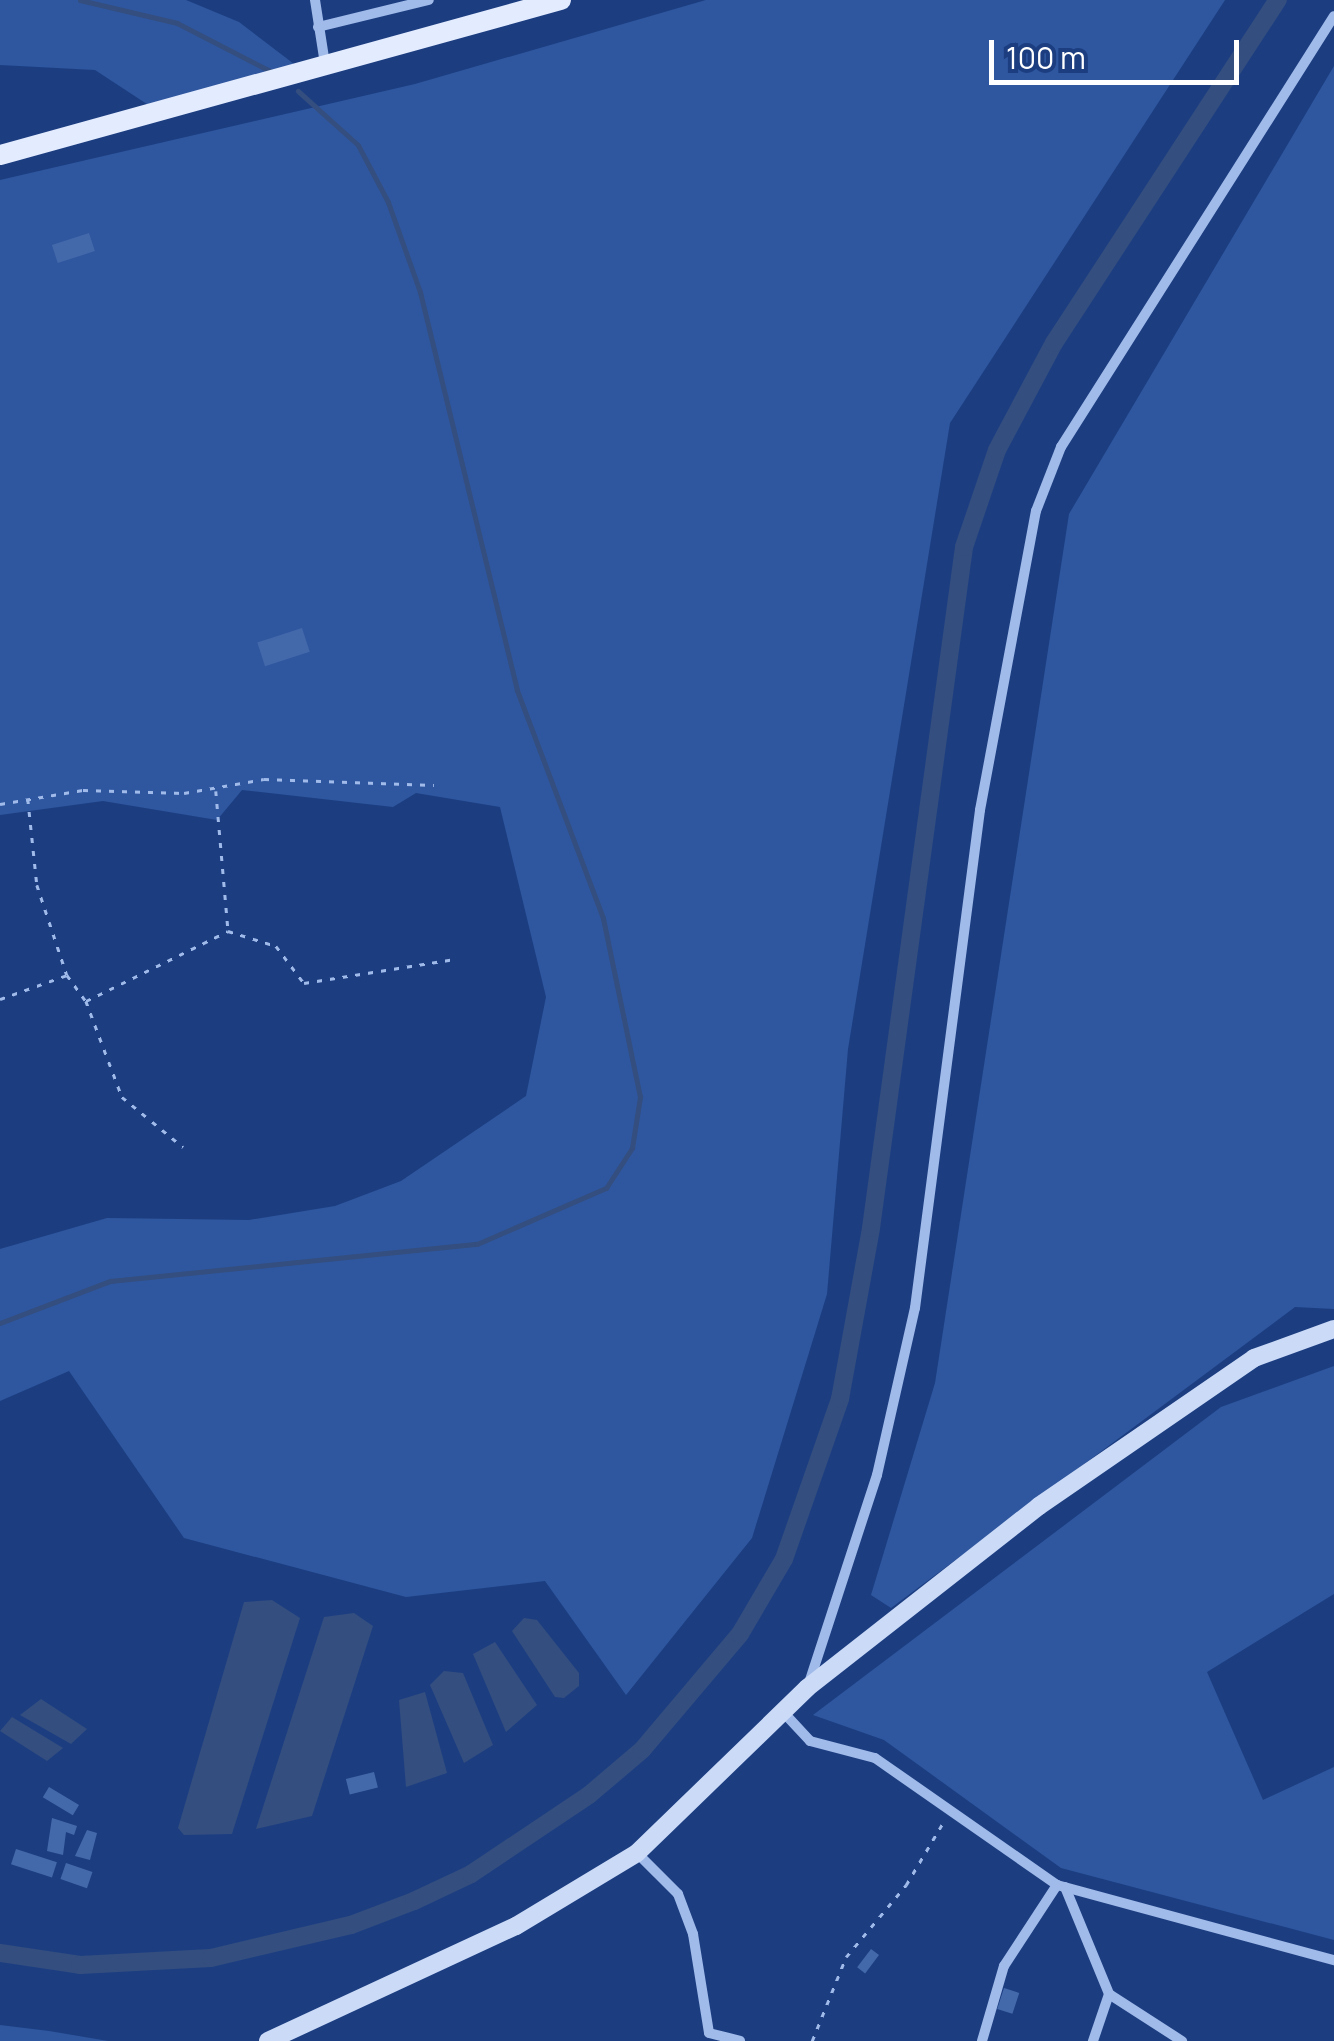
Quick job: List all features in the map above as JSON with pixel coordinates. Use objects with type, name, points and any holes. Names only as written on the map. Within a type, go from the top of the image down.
[{"type":"main road","points":[[0,155],[561,0]]},
{"type":"street","points":[[318,27],[429,0]]},
{"type":"street","points":[[314,1],[325,64]]},
{"type":"street","points":[[806,1688],[877,1475],[915,1308],[980,810],[1036,511],[1060,447],[1334,16]]},
{"type":"street","points":[[268,2041],[516,1926],[637,1853],[785,1714],[806,1688],[1174,1409],[1281,1345],[1334,1329]]},
{"type":"street","points":[[785,1714],[810,1742],[875,1758],[1061,1886],[1334,1960]]},
{"type":"street","points":[[637,1853],[683,1908],[709,2033],[740,2041]]},
{"type":"street","points":[[1061,1886],[1109,1994],[1182,2041]]},
{"type":"street","points":[[982,2041],[1004,1966],[1061,1886]]},
{"type":"street","points":[[1092,2041],[1109,1994]]},
{"type":"path","points":[[0,804],[27,798],[216,790],[309,778],[434,785]]},
{"type":"path","points":[[216,790],[228,930]]},
{"type":"path","points":[[27,798],[37,885],[68,975],[86,1001],[122,1098],[183,1147]]},
{"type":"path","points":[[86,1001],[228,930],[276,946],[304,983],[450,960]]},
{"type":"path","points":[[0,999],[68,975]]},
{"type":"path","points":[[812,2041],[846,1957],[906,1884],[949,1812]]},
{"type":"shaded area","points":[[0,0],[186,0],[239,22],[294,64],[153,108],[95,70],[0,65]]},
{"type":"shaded area","points":[[706,0],[1225,0],[950,423],[848,1049],[827,1294],[752,1538],[626,1695],[545,1581],[406,1597],[184,1538],[69,1371],[0,1401],[0,1249],[107,1218],[249,1220],[335,1206],[401,1181],[526,1096],[546,997],[500,807],[416,793],[393,807],[242,790],[217,820],[103,801],[0,815],[0,180],[415,84]]},
{"type":"shaded area","points":[[1334,66],[1334,1309],[1295,1307],[891,1608],[871,1595],[935,1383],[1069,514]]},
{"type":"shaded area","points":[[1334,1366],[1334,1594],[1207,1672],[1263,1800],[1334,1767],[1334,1940],[1061,1868],[884,1740],[813,1715],[1221,1407]]},
{"type":"shaded area","points":[[272,1600],[300,1618],[232,1834],[184,1835],[178,1828],[244,1602]]},
{"type":"shaded area","points":[[354,1613],[373,1626],[312,1816],[256,1829],[324,1617]]},
{"type":"shaded area","points":[[524,1618],[537,1620],[579,1673],[579,1686],[564,1698],[555,1697],[512,1631]]},
{"type":"shaded area","points":[[495,1642],[537,1705],[506,1732],[473,1654]]},
{"type":"shaded area","points":[[444,1671],[463,1673],[493,1745],[464,1763],[430,1685]]},
{"type":"shaded area","points":[[425,1692],[447,1773],[406,1787],[399,1700]]},
{"type":"shaded area","points":[[41,1699],[87,1729],[71,1744],[20,1715]]},
{"type":"shaded area","points":[[12,1717],[63,1748],[47,1761],[0,1731]]},
{"type":"shaded area","points":[[0,2025],[49,2031],[108,2041],[0,2041]]},
{"type":"building","points":[[89,233],[95,251],[58,263],[52,245]]},
{"type":"building","points":[[302,628],[310,652],[265,666],[257,643]]},
{"type":"building","points":[[374,1772],[378,1788],[350,1795],[346,1779]]},
{"type":"building","points":[[49,1787],[79,1805],[73,1815],[43,1797]]},
{"type":"building","points":[[52,1818],[77,1826],[74,1835],[66,1832],[63,1855],[47,1851]]},
{"type":"building","points":[[87,1830],[97,1833],[90,1860],[75,1856]]},
{"type":"building","points":[[16,1849],[57,1862],[52,1878],[11,1864]]},
{"type":"building","points":[[66,1863],[92,1872],[87,1888],[60,1879]]},
{"type":"building","points":[[871,1949],[879,1955],[865,1973],[857,1967]]},
{"type":"building","points":[[1004,1988],[1019,1993],[1012,2014],[997,2009]]},
{"type":"waterway","points":[[80,0],[177,23],[272,72]]},
{"type":"waterway","points":[[0,1953],[80,1965],[211,1958],[351,1925],[414,1901],[471,1874],[589,1795],[642,1750],[740,1634],[784,1559],[840,1399],[871,1228],[964,547],[997,450],[1054,343],[1278,0]]},
{"type":"waterway","points":[[0,1323],[110,1281],[477,1244],[606,1188],[632,1148],[640,1097],[603,918],[517,690],[420,292],[388,202],[358,145],[298,91]]}]
